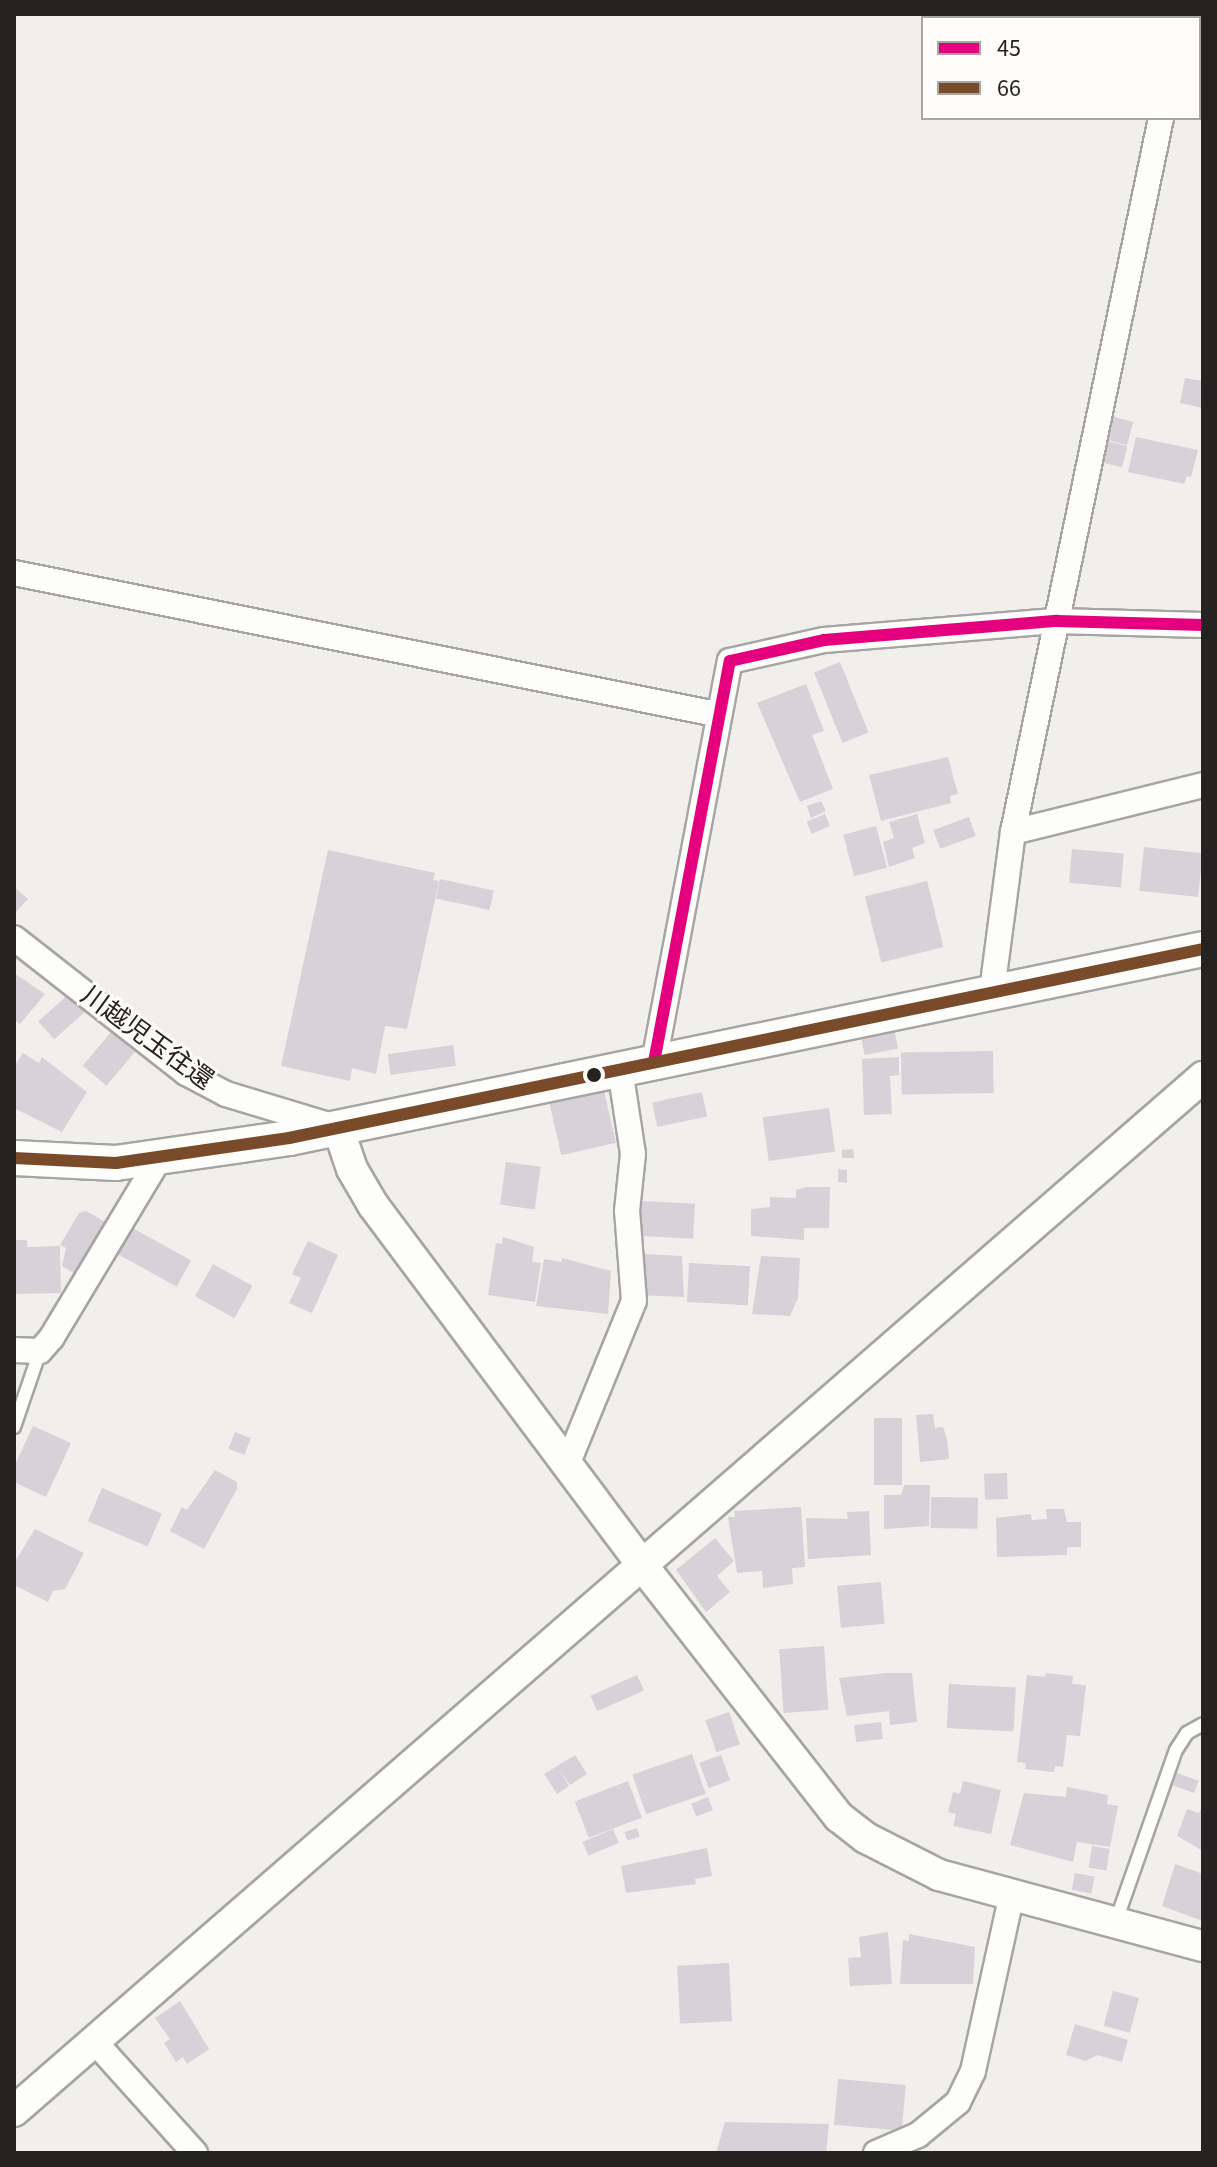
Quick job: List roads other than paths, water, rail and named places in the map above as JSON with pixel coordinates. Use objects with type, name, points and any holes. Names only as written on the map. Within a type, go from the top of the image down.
[{"type":"main road","points":[[14,1158],[57,1164],[159,1159],[338,1128],[1203,949]]},
{"type":"street","points":[[992,991],[1013,832],[1161,120]]},
{"type":"street","points":[[14,573],[716,714]]},
{"type":"street","points":[[654,1062],[716,714],[730,661],[824,640],[1057,621],[1203,625]]},
{"type":"street","points":[[1013,832],[1203,785]]},
{"type":"street","name":"川越児玉往還","points":[[14,938],[186,1073],[226,1094],[338,1128]]},
{"type":"street","points":[[567,1465],[634,1301],[627,1211],[633,1154],[620,1069]]},
{"type":"street","points":[[14,2111],[1203,1077]]},
{"type":"street","points":[[338,1128],[352,1169],[373,1205],[642,1565],[839,1817],[866,1838],[939,1875],[1203,1946]]},
{"type":"street","points":[[14,1350],[40,1351],[83,1291],[159,1159]]},
{"type":"street","points":[[876,2153],[918,2135],[958,2102],[973,2071],[1012,1894]]},
{"type":"street","points":[[94,2041],[195,2153]]},
{"type":"lane","points":[[14,1427],[40,1351]]},
{"type":"lane","points":[[1116,1921],[1176,1750],[1187,1733],[1203,1724]]}]
